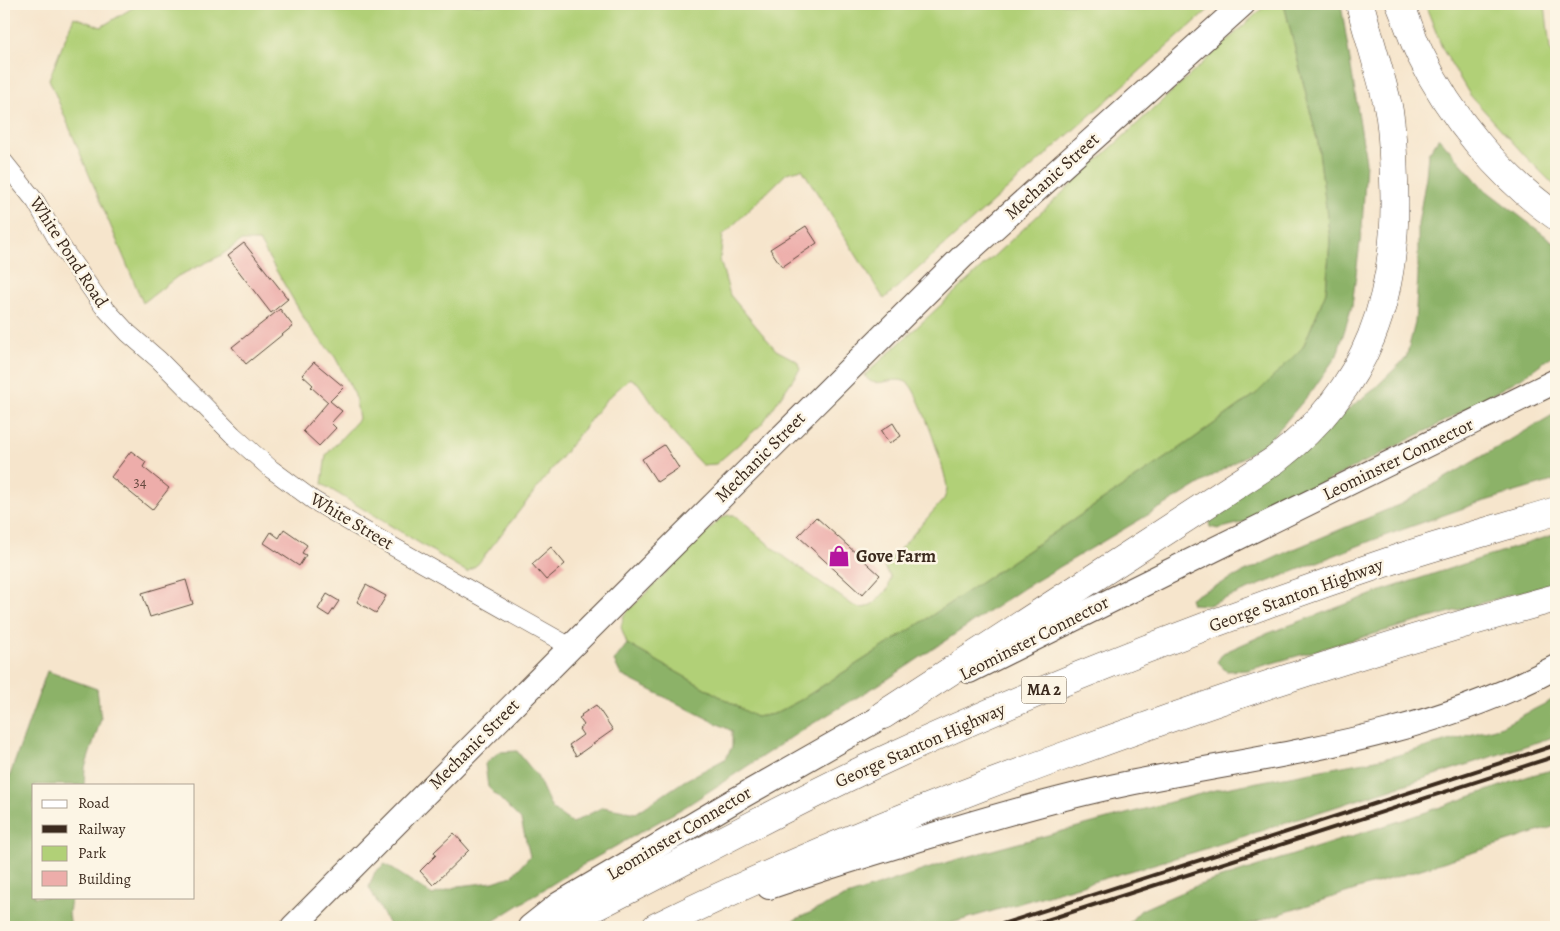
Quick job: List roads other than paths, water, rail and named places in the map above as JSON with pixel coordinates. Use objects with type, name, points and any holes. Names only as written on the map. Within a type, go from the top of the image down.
[{"type":"highway","points":[[883,715],[1275,460],[1306,436],[1338,398],[1354,374],[1374,331],[1386,288],[1395,221],[1394,167],[1388,108],[1360,4]]},
{"type":"highway","points":[[1400,4],[1419,52],[1455,112],[1472,136],[1526,192],[1556,216]]},
{"type":"highway","name":"George Stanton Highway","points":[[555,927],[813,794],[1075,676],[1260,607],[1401,558],[1556,511]]},
{"type":"highway","points":[[660,925],[811,855],[938,802],[1093,745],[1212,702],[1346,658],[1556,598]]},
{"type":"main road","name":"Mechanic Street","points":[[293,927],[963,256],[1243,4]]},
{"type":"main road","name":"Leominster Connector","points":[[530,927],[559,904],[883,715],[1235,538],[1556,381]]},
{"type":"main road","points":[[660,925],[832,864],[1001,815],[1123,784],[1346,742],[1397,730],[1450,714],[1534,679],[1556,667]]},
{"type":"street","name":"White Pond Road","points":[[4,162],[36,202],[60,246],[95,297],[119,324],[159,360]]},
{"type":"street","name":"White Street","points":[[159,360],[233,435],[271,469],[313,500],[571,647]]},
{"type":"railway","points":[[993,927],[1556,745]]},
{"type":"railway","points":[[1025,927],[1556,756]]},
{"type":"place","name":"Gove Farm","points":[[839,556]]}]
